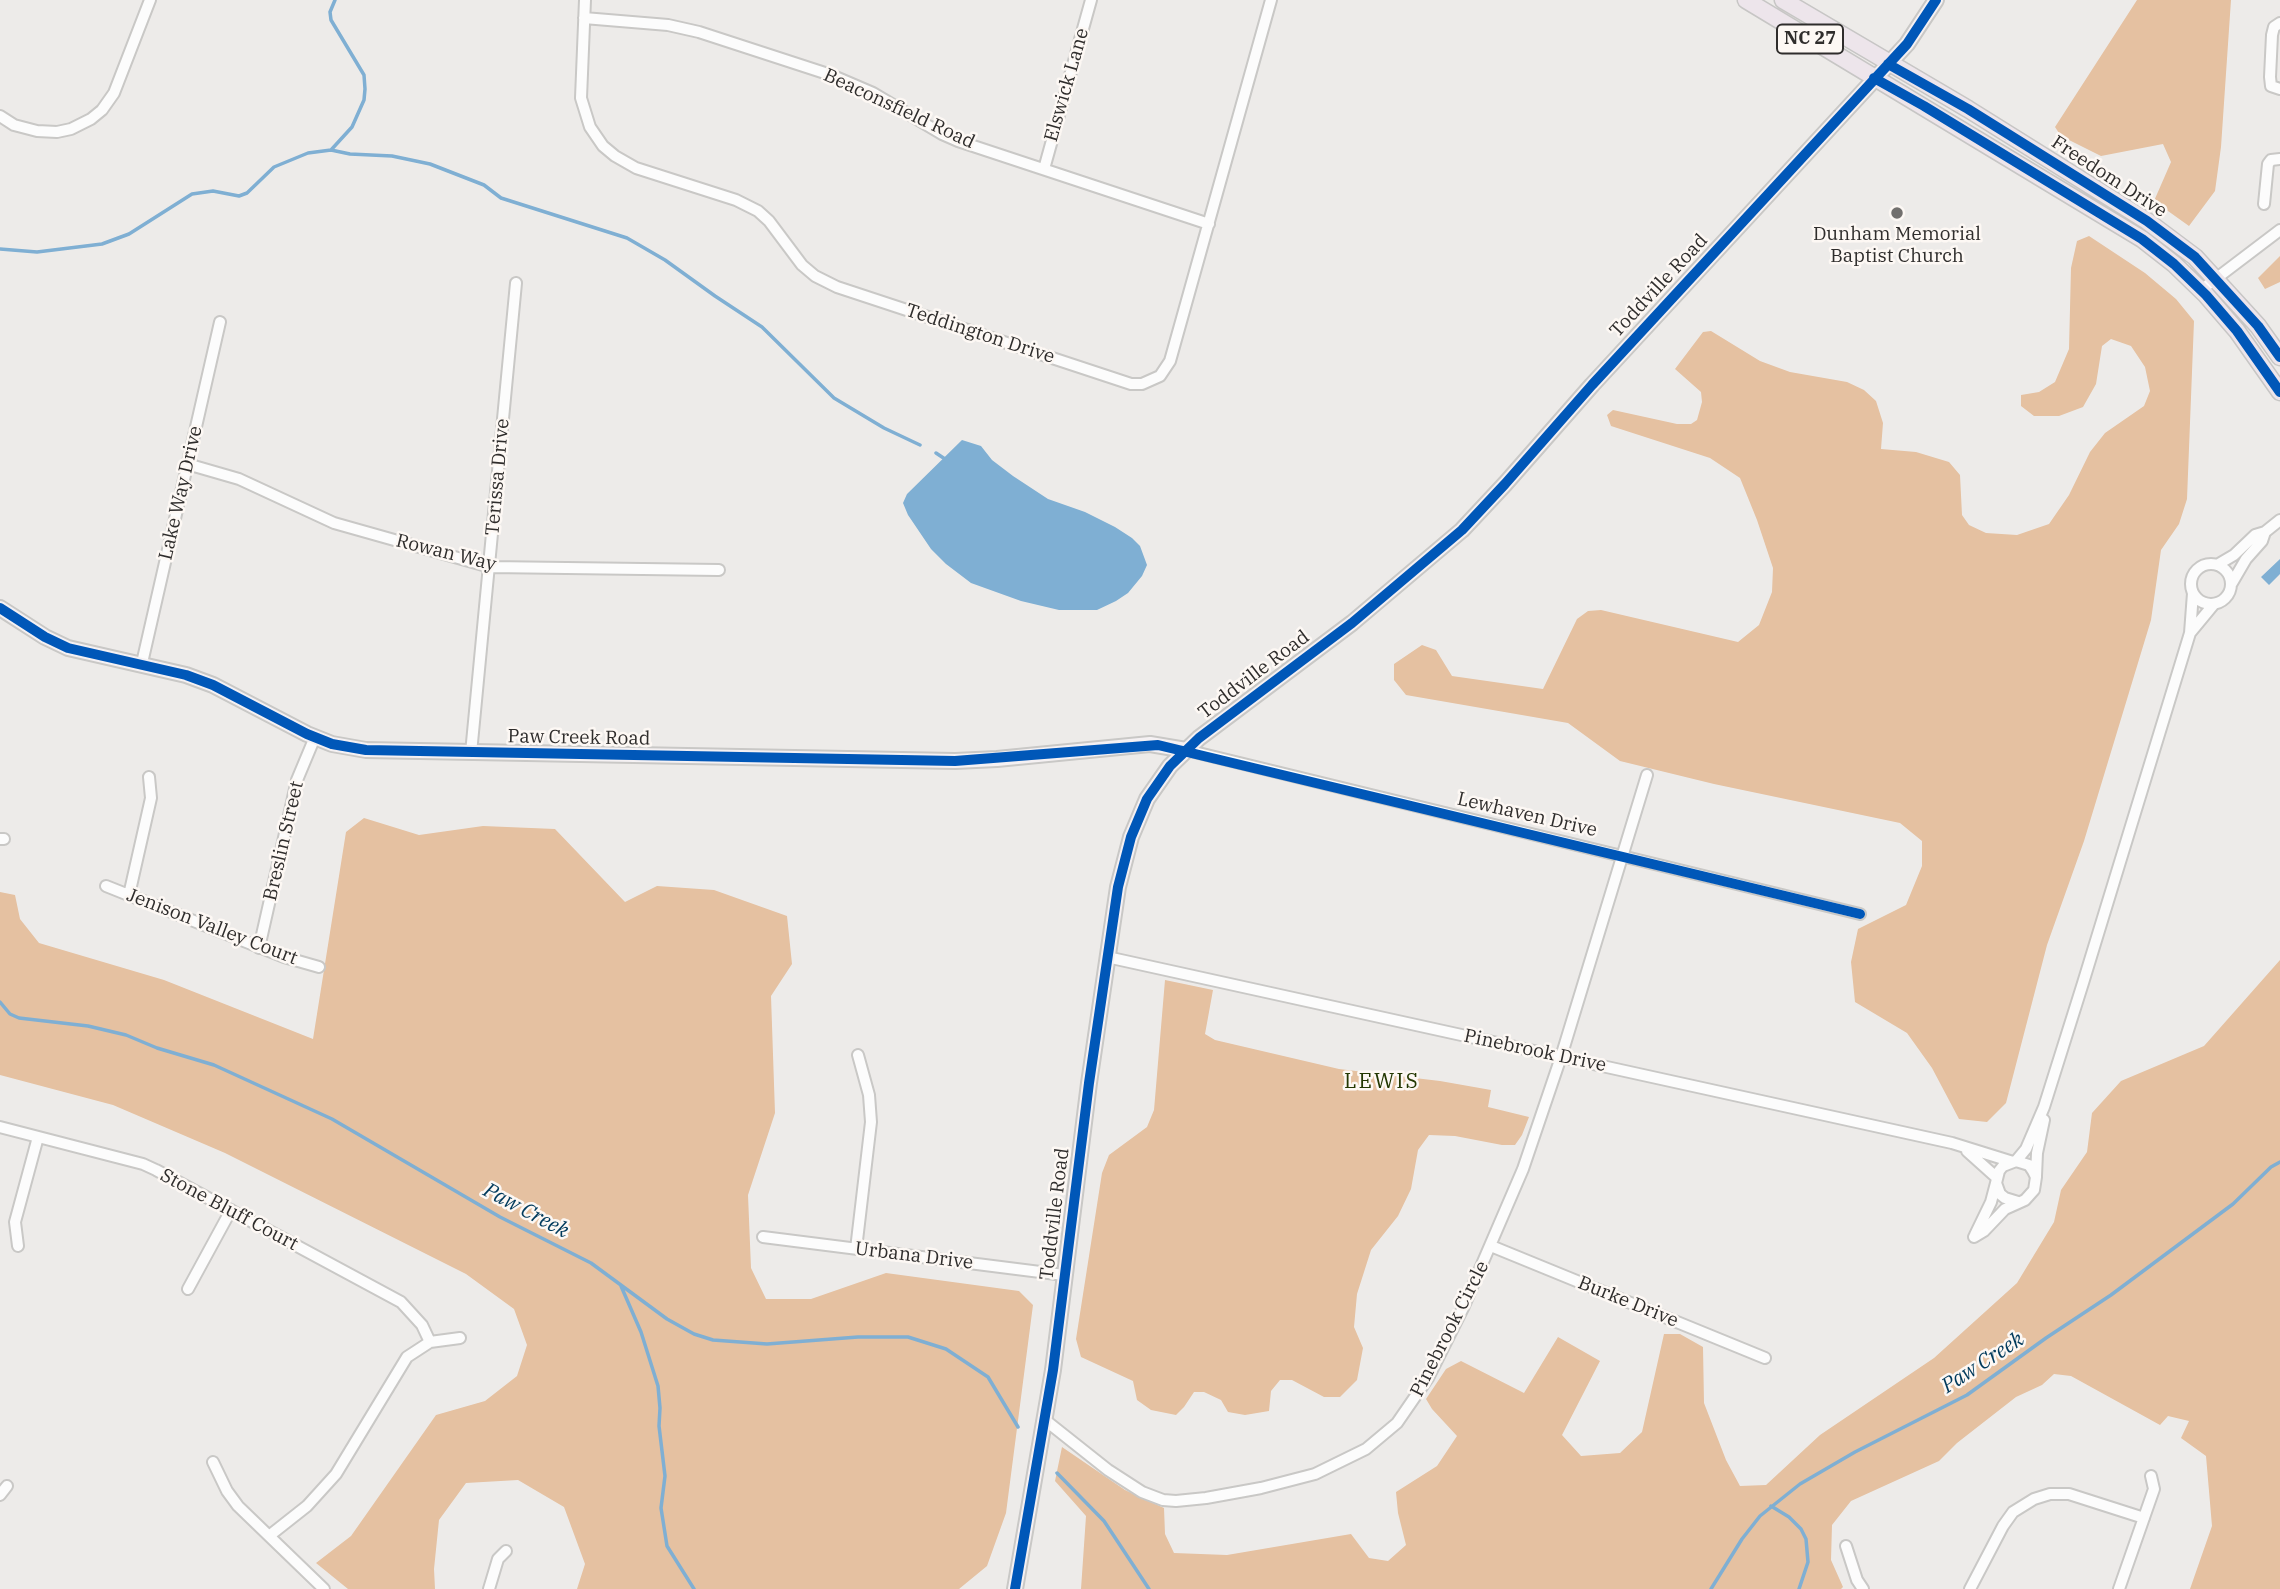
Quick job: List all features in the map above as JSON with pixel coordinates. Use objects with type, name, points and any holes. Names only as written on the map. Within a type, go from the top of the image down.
[{"type":"main road","name":"Freedom Drive","points":[[1746,0],[2142,239],[2201,290],[2237,331],[2280,392]]},
{"type":"main road","name":"Freedom Drive","points":[[1783,0],[1968,109],[2147,221],[2195,257],[2258,326],[2280,357]]},
{"type":"street","points":[[0,116],[14,125],[37,131],[57,132],[91,120],[114,93],[150,0]]},
{"type":"street","name":"Teddington Drive","points":[[585,0],[581,98],[590,127],[603,146],[615,156],[636,168],[736,200],[758,211],[769,221],[802,265],[837,288],[1131,384],[1142,384],[1160,376],[1170,361],[1271,0]]},
{"type":"street","name":"Elswick Lane","points":[[1044,169],[1091,0]]},
{"type":"street","name":"Toddville Road","points":[[1015,1589],[1045,1420],[1118,887],[1130,837],[1154,788],[1199,738],[1360,616],[1462,530],[1606,369],[1908,42],[1936,0]]},
{"type":"street","name":"Beaconsfield Road","points":[[584,18],[633,20],[678,27],[831,75],[873,93],[942,134],[1209,224]]},
{"type":"street","points":[[2280,23],[2274,26],[2272,35],[2270,77],[2271,86],[2280,89]]},
{"type":"street","points":[[2264,204],[2268,164],[2271,160],[2280,159]]},
{"type":"street","points":[[2201,290],[2280,230]]},
{"type":"street","name":"Terissa Drive","points":[[471,753],[516,283]]},
{"type":"street","name":"Lake Way Drive","points":[[142,663],[219,322]]},
{"type":"street","name":"Rowan Way","points":[[187,464],[239,479],[334,523],[490,567],[719,570]]},
{"type":"street","points":[[2045,1107],[2036,1161],[2036,1184],[2030,1196],[2005,1209],[1984,1231],[1974,1237],[1991,1202],[1996,1180],[2003,1166],[2014,1161],[2026,1149],[2045,1107],[2190,633],[2194,573],[2204,565],[2217,565],[2234,555],[2255,535],[2265,532],[2280,520]]},
{"type":"street","points":[[2193,593],[2203,602],[2214,604],[2223,601],[2246,559],[2262,541],[2265,532]]},
{"type":"street","points":[[2217,565],[2228,572],[2232,583]]},
{"type":"street","points":[[2190,633],[2214,604]]},
{"type":"street","name":"Paw Creek Road","points":[[0,608],[44,637],[68,648],[142,663],[212,685],[315,737],[332,744],[366,750],[956,761],[1150,744],[1186,750]]},
{"type":"street","name":"Breslin Street","points":[[259,948],[297,780],[315,737]]},
{"type":"street","name":"Lewhaven Drive","points":[[1186,750],[1860,914]]},
{"type":"street","name":"Pinebrook Circle","points":[[1045,1420],[1108,1470],[1142,1492],[1163,1500],[1206,1499],[1261,1488],[1326,1469],[1358,1454],[1383,1437],[1412,1403],[1428,1378],[1464,1307],[1523,1169],[1561,1057],[1647,775]]},
{"type":"street","points":[[129,895],[151,798],[149,777]]},
{"type":"street","name":"Jenison Valley Court","points":[[106,886],[259,948],[319,967]]},
{"type":"street","name":"Pinebrook Drive","points":[[1107,957],[1684,1082],[1962,1146],[2014,1161]]},
{"type":"street","points":[[856,1249],[871,1122],[869,1095],[858,1055]]},
{"type":"street","name":"Stone Bluff Court","points":[[0,1127],[143,1164],[401,1302],[422,1325],[430,1342]]},
{"type":"street","points":[[18,1246],[15,1222],[38,1137]]},
{"type":"street","name":"Pinebrook Drive","points":[[1962,1146],[1996,1180]]},
{"type":"street","points":[[2014,1161],[2029,1165],[2036,1177]]},
{"type":"street","points":[[1996,1180],[1997,1189],[2005,1198],[2018,1202]]},
{"type":"street","points":[[188,1289],[231,1210]]},
{"type":"street","name":"Urbana Drive","points":[[763,1237],[1065,1275]]},
{"type":"street","name":"Burke Drive","points":[[1491,1246],[1765,1359]]},
{"type":"street","points":[[269,1536],[307,1506],[327,1485],[367,1426],[398,1368],[407,1357],[430,1342],[460,1338]]},
{"type":"street","points":[[213,1462],[227,1491],[324,1589]]},
{"type":"street","points":[[2119,1589],[2154,1489],[2151,1476]]},
{"type":"street","points":[[1970,1589],[2003,1526],[2013,1512],[2034,1499],[2050,1494],[2069,1494],[2144,1518]]},
{"type":"street","points":[[1846,1546],[1857,1580],[1863,1589]]},
{"type":"street","points":[[489,1589],[498,1559],[506,1551]]},
{"type":"shaded area","points":[[2137,0],[2231,0],[2221,147],[2215,191],[2189,226],[2154,201],[2171,162],[2163,144],[2101,156],[2061,136],[2055,127]]},
{"type":"shaded area","points":[[2089,236],[2145,273],[2176,299],[2194,321],[2187,499],[2179,524],[2161,550],[2151,620],[2084,841],[2047,945],[2006,1103],[1987,1122],[1959,1119],[1932,1068],[1907,1033],[1855,1002],[1851,962],[1858,929],[1906,905],[1922,866],[1922,841],[1900,823],[1714,784],[1620,761],[1568,723],[1406,695],[1394,680],[1394,664],[1422,645],[1436,650],[1452,676],[1543,689],[1577,619],[1588,611],[1601,610],[1738,642],[1759,625],[1772,592],[1773,568],[1740,478],[1710,458],[1611,426],[1607,415],[1613,410],[1677,424],[1691,424],[1697,420],[1702,402],[1701,392],[1675,369],[1703,332],[1711,331],[1760,361],[1790,372],[1847,382],[1864,390],[1876,401],[1883,423],[1881,449],[1916,452],[1949,462],[1960,475],[1962,515],[1969,525],[1986,533],[2017,535],[2049,524],[2069,495],[2090,452],[2105,433],[2144,406],[2150,391],[2145,367],[2131,346],[2111,339],[2102,346],[2096,384],[2083,407],[2059,416],[2034,416],[2021,406],[2021,395],[2039,392],[2055,382],[2069,349],[2071,268],[2077,241]]},
{"type":"shaded area","points":[[2280,256],[2280,282],[2265,289],[2258,278]]},
{"type":"shaded area","points":[[364,818],[419,835],[483,826],[555,829],[625,902],[657,886],[714,890],[787,916],[792,964],[771,996],[775,1113],[748,1195],[751,1268],[766,1299],[811,1299],[886,1273],[1019,1291],[1033,1305],[1006,1513],[987,1566],[959,1589],[577,1589],[585,1564],[564,1507],[518,1480],[466,1483],[439,1520],[434,1569],[435,1589],[348,1589],[316,1563],[351,1536],[436,1415],[485,1401],[517,1376],[527,1345],[514,1309],[466,1274],[225,1153],[113,1105],[0,1075],[0,892],[15,895],[20,919],[39,943],[164,980],[313,1039],[346,832]]},
{"type":"shaded area","points":[[2280,960],[2280,1589],[2190,1589],[2212,1526],[2206,1456],[2181,1438],[2189,1421],[2168,1416],[2160,1425],[2071,1376],[2054,1374],[2042,1385],[2016,1397],[1957,1443],[1939,1461],[1851,1501],[1832,1525],[1831,1560],[1843,1587],[1841,1589],[1081,1589],[1086,1516],[1055,1481],[1062,1447],[1125,1490],[1164,1508],[1165,1534],[1174,1553],[1227,1555],[1351,1534],[1369,1558],[1388,1561],[1406,1545],[1396,1492],[1437,1466],[1457,1436],[1426,1399],[1446,1369],[1461,1361],[1524,1393],[1558,1337],[1600,1361],[1562,1435],[1581,1456],[1620,1453],[1642,1432],[1664,1334],[1680,1334],[1703,1347],[1704,1403],[1726,1460],[1740,1486],[1766,1485],[1820,1435],[1934,1358],[2017,1283],[2054,1222],[2061,1190],[2087,1152],[2092,1113],[2121,1081],[2204,1046]]},
{"type":"shaded area","points":[[1165,980],[1213,990],[1205,1034],[1215,1040],[1339,1069],[1491,1090],[1488,1107],[1529,1117],[1515,1145],[1429,1135],[1418,1150],[1411,1189],[1398,1216],[1371,1250],[1357,1294],[1354,1327],[1363,1348],[1357,1380],[1340,1397],[1324,1397],[1292,1380],[1280,1380],[1271,1391],[1269,1411],[1245,1415],[1228,1412],[1221,1400],[1204,1392],[1194,1392],[1176,1415],[1151,1410],[1137,1400],[1133,1381],[1081,1357],[1076,1339],[1102,1173],[1109,1155],[1147,1127],[1154,1110]]},
{"type":"water","points":[[962,440],[981,446],[992,460],[1048,499],[1085,512],[1132,538],[1140,546],[1147,565],[1128,593],[1097,610],[1059,610],[1021,601],[971,583],[946,564],[931,549],[903,503],[907,494]]},
{"type":"water","points":[[2280,559],[2280,574],[2269,585],[2261,577]]},
{"type":"waterway","points":[[331,150],[352,127],[364,100],[365,89],[364,75],[331,20],[330,12],[335,0]]},
{"type":"waterway","points":[[0,249],[37,252],[102,244],[129,234],[192,194],[213,191],[239,196],[247,193],[274,167],[308,153],[331,150],[350,154],[392,156],[430,164],[484,185],[501,198],[627,238],[665,260],[762,327],[834,398],[884,428],[920,445]]},
{"type":"waterway","points":[[936,453],[948,461]]},
{"type":"waterway","name":"Paw Creek","points":[[0,1002],[10,1014],[19,1018],[88,1026],[126,1035],[157,1048],[214,1065],[332,1119],[500,1217],[591,1263],[667,1319],[694,1334],[713,1340],[767,1344],[858,1337],[908,1337],[946,1349],[988,1377],[1018,1427]]},
{"type":"waterway","name":"Paw Creek","points":[[1711,1589],[1742,1539],[1760,1516],[1800,1484],[1855,1452],[1967,1395],[2111,1295],[2233,1204],[2271,1167],[2280,1162]]},
{"type":"waterway","points":[[621,1286],[641,1332],[658,1386],[659,1426],[665,1476],[661,1508],[667,1546],[694,1589]]},
{"type":"waterway","name":"Paw Creek","points":[[1057,1473],[1104,1521],[1149,1589]]},
{"type":"waterway","points":[[1771,1506],[1789,1517],[1801,1529],[1806,1539],[1808,1562],[1799,1589]]},
{"type":"cycle path","points":[[1015,1589],[1053,1370],[1089,1083],[1118,887],[1131,837],[1147,799],[1170,766],[1199,738],[1352,623],[1462,530],[1907,44],[1936,0]]},
{"type":"cycle path","points":[[1888,64],[1968,109],[2147,221],[2195,257],[2258,326],[2280,357]]},
{"type":"cycle path","points":[[1874,78],[2142,239],[2174,264],[2206,295],[2237,331],[2280,392]]},
{"type":"cycle path","points":[[0,608],[45,637],[68,648],[186,675],[213,685],[307,734],[332,744],[366,750],[955,761],[1158,745],[1860,914]]},
{"type":"place","name":"Dunham Memorial Baptist Church","points":[[1897,213]]},
{"type":"district","name":"LEWIS","points":[[1382,1082]]}]
